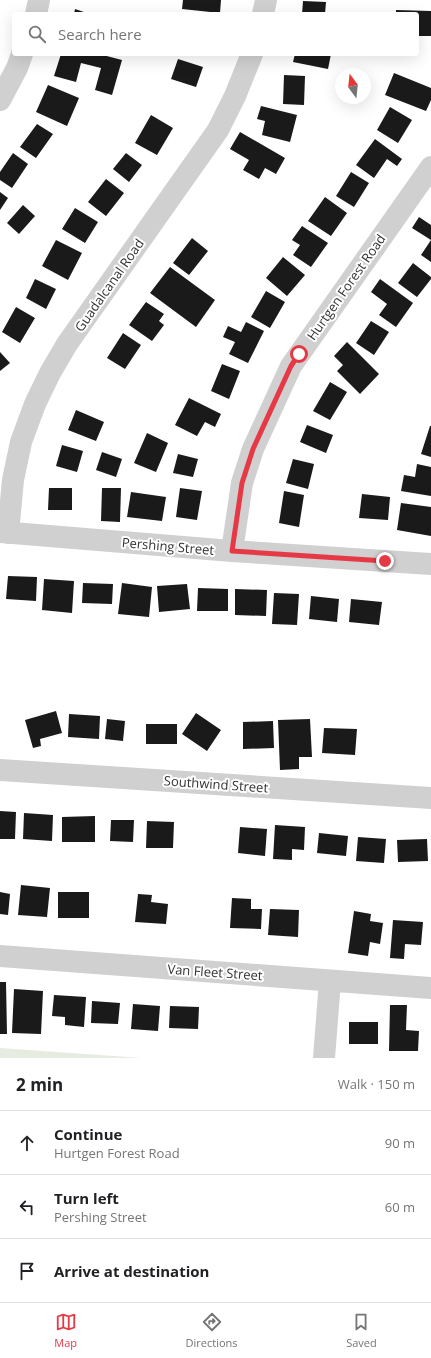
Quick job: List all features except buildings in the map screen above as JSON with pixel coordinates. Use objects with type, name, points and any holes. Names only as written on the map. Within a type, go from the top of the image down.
[{"type":"street","points":[[36,12],[39,0]]},
{"type":"street","points":[[263,12],[266,0]]},
{"type":"street","points":[[0,100],[17,68],[21,56]]},
{"type":"street","name":"Guadalcanal Road","points":[[4,532],[21,442],[38,397],[67,344],[218,130],[235,96],[251,56]]},
{"type":"street","name":"Hurtgen Forest Road","points":[[232,551],[242,483],[253,449],[291,366],[431,167]]},
{"type":"street","name":"Pershing Street","points":[[4,532],[232,551],[431,564]]},
{"type":"street","name":"Southwind Street","points":[[0,770],[431,798]]},
{"type":"street","name":"Van Fleet Street","points":[[0,956],[431,988]]},
{"type":"street","points":[[324,1058],[330,981]]},
{"type":"shaded area","points":[[0,1048],[142,1058],[0,1058]]},
{"type":"route","points":[[299,354],[291,366],[272,405],[253,449],[242,483],[232,551],[385,561]]}]
